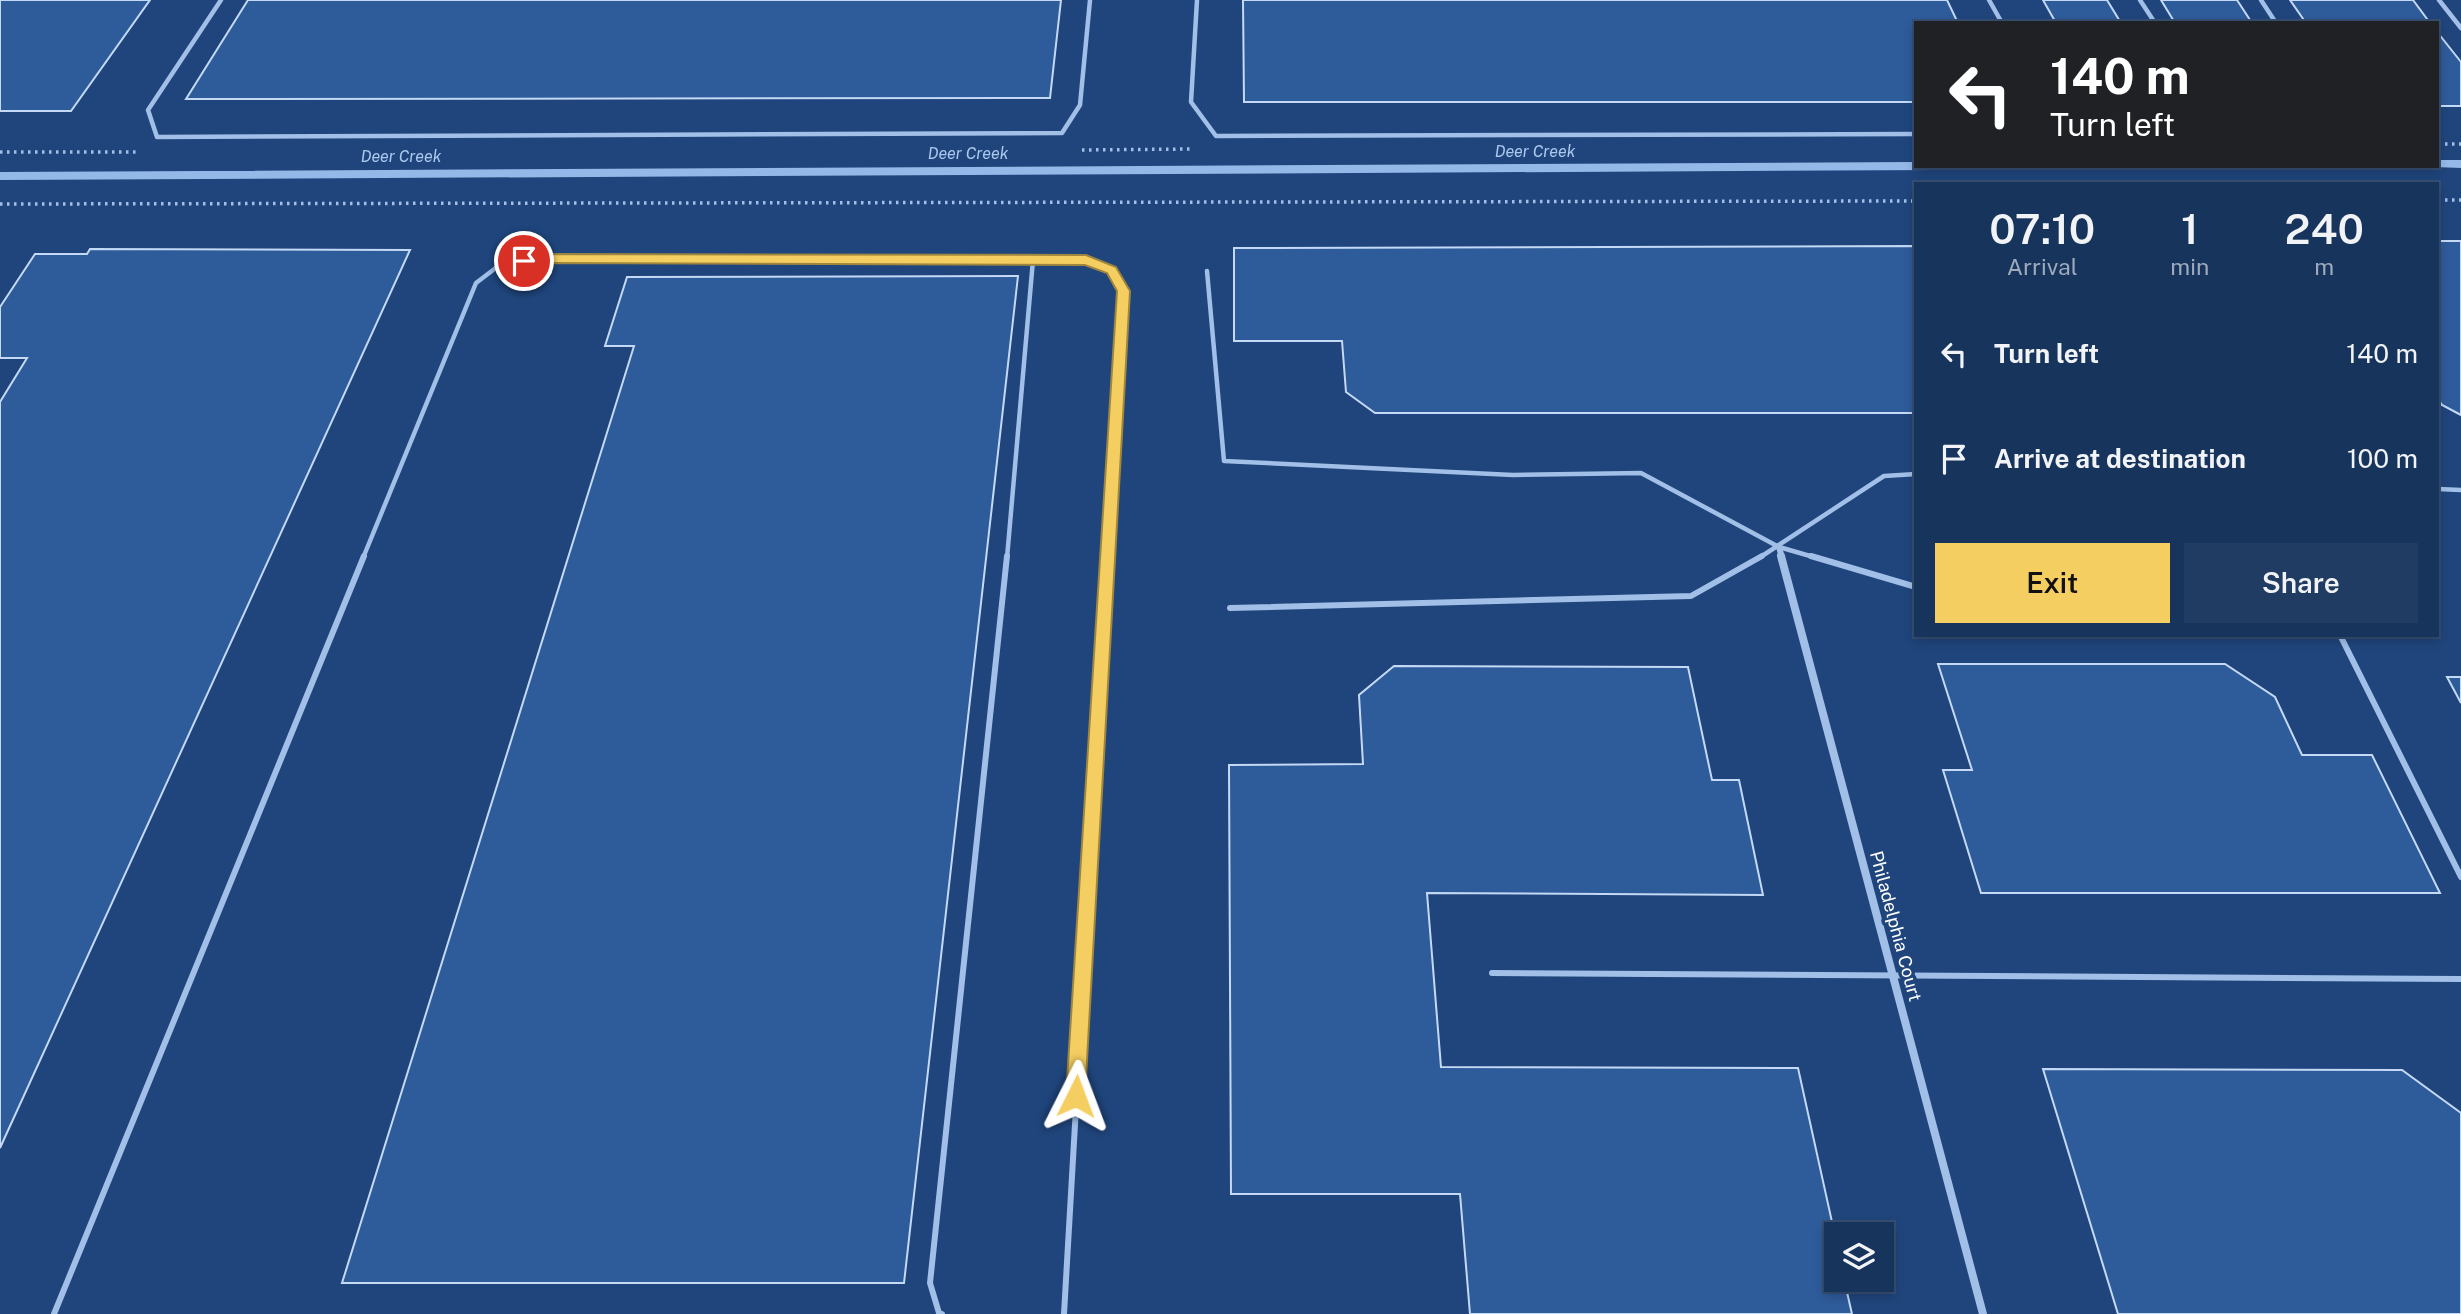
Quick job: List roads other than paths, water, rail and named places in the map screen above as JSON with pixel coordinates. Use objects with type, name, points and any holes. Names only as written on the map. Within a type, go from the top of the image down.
[{"type":"street","name":"Philadelphia Court","points":[[1779,547],[1983,1314]]},
{"type":"lane","points":[[221,0],[148,110],[156,137],[1062,133],[1080,105],[1090,0]]},
{"type":"lane","points":[[1197,0],[1191,102],[1216,136],[1914,134]]},
{"type":"lane","points":[[1989,0],[2001,21]]},
{"type":"lane","points":[[2140,0],[2154,21]]},
{"type":"lane","points":[[2261,0],[2275,21]]},
{"type":"lane","points":[[2439,0],[2461,28]]},
{"type":"lane","points":[[54,1314],[476,283],[501,264],[547,258],[1086,260],[1112,270],[1124,291],[1064,1314]]},
{"type":"lane","points":[[942,1314],[939,1313],[930,1283],[1010,527],[1033,260]]},
{"type":"lane","points":[[1207,271],[1224,461],[1513,475],[1641,473],[1779,547],[1914,586]]},
{"type":"lane","points":[[1230,608],[1691,596],[1779,547],[1884,476],[1914,474]]},
{"type":"lane","points":[[2439,489],[2461,490]]},
{"type":"lane","points":[[2341,637],[2461,877]]},
{"type":"lane","points":[[1492,972],[2461,979]]},
{"type":"waterway","name":"Deer Creek","points":[[2439,164],[2461,164]]},
{"type":"waterway","name":"Deer Creek","points":[[0,176],[1914,166]]}]
